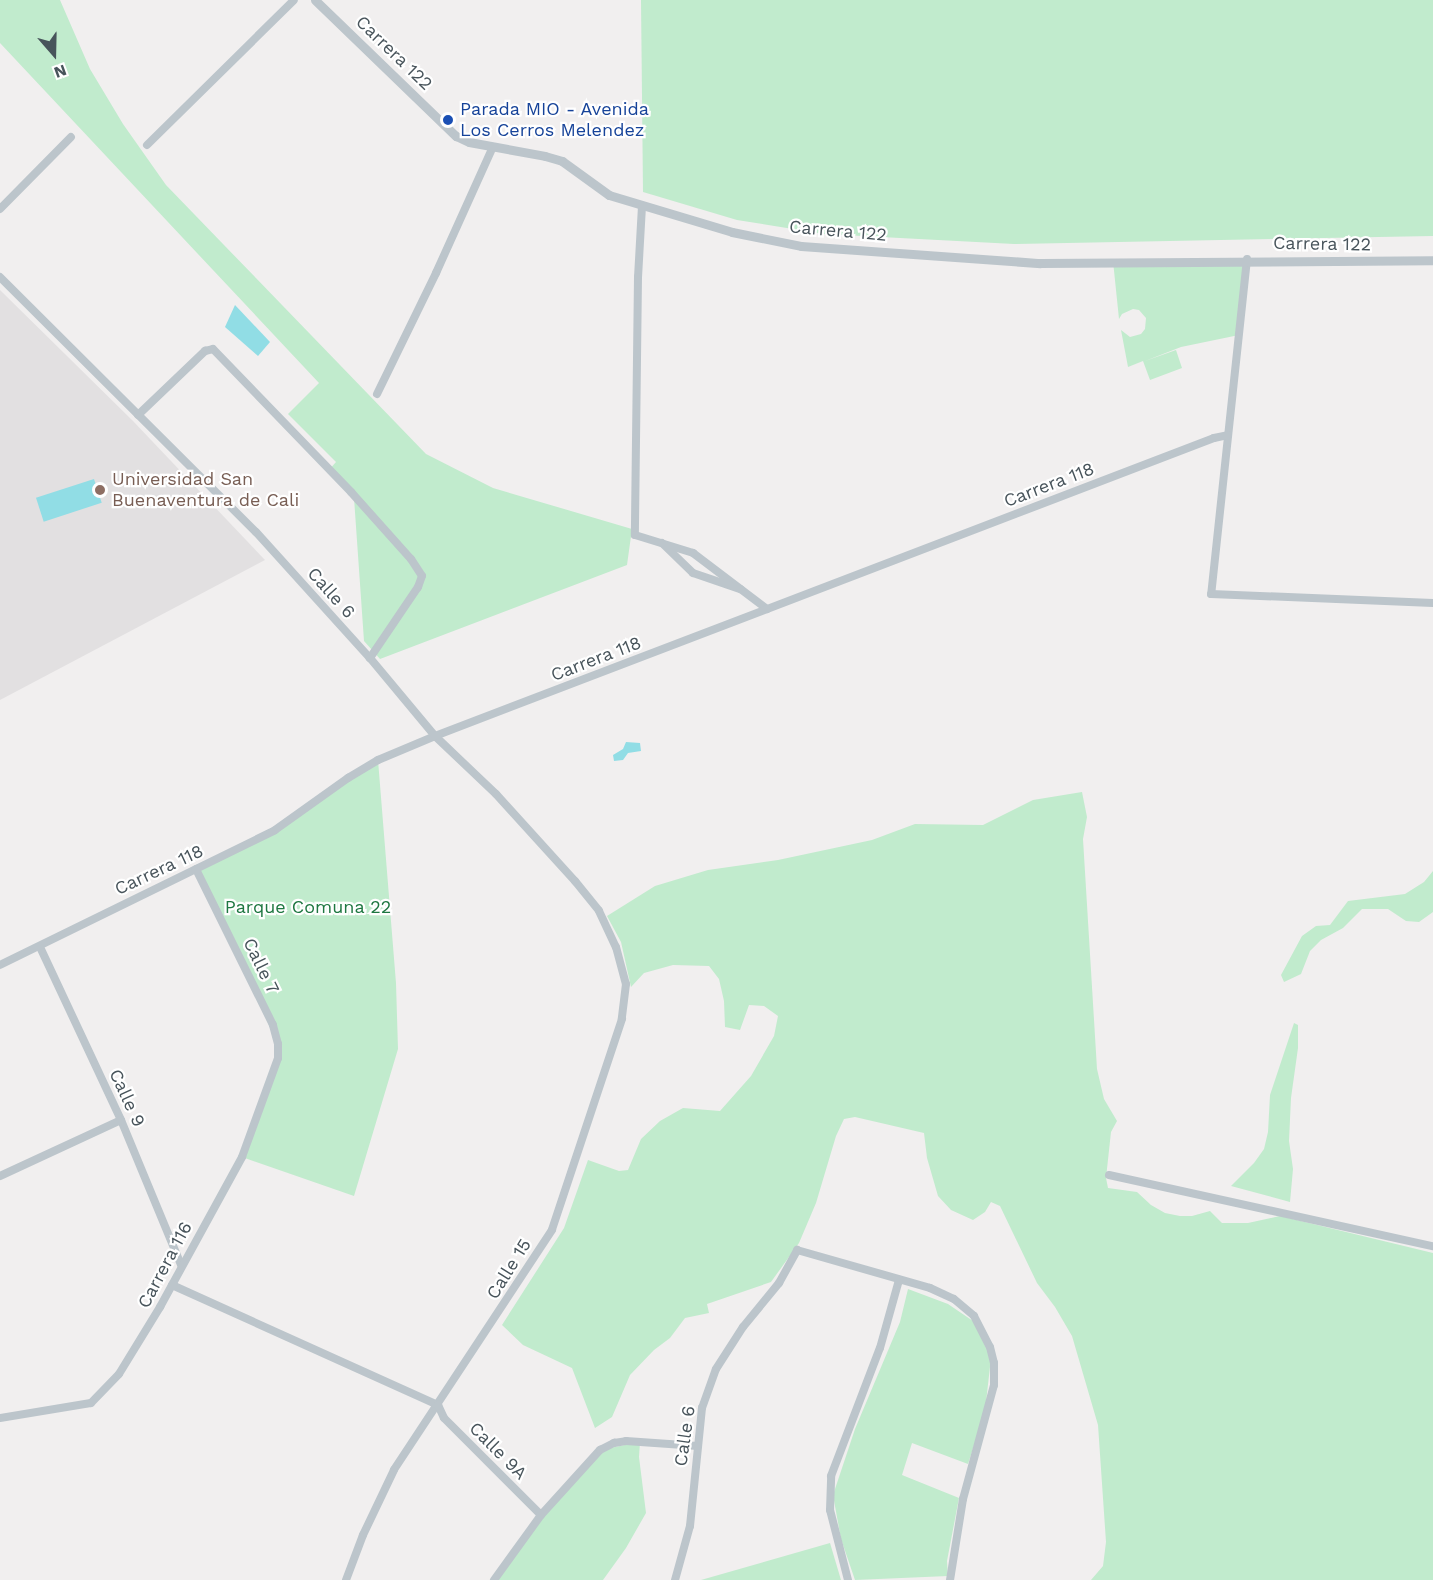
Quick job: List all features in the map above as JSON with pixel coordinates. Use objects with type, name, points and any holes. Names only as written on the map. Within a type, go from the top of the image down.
[{"type":"street","points":[[147,145],[294,0]]},
{"type":"street","name":"Carrera 122","points":[[315,0],[456,136],[469,142],[562,161],[609,195],[732,232],[801,246],[1040,263],[1433,260]]},
{"type":"street","points":[[0,209],[71,137]]},
{"type":"street","points":[[377,394],[436,273],[493,147]]},
{"type":"street","points":[[642,206],[638,277],[635,536],[693,553],[747,591],[767,609]]},
{"type":"street","points":[[1247,260],[1211,594],[1433,603]]},
{"type":"street","name":"Calle 6","points":[[0,277],[256,532],[370,658],[435,736],[496,794],[575,881],[599,911],[616,947]]},
{"type":"street","points":[[138,415],[205,351],[213,349],[351,492],[411,558],[422,576],[418,587],[370,658]]},
{"type":"street","name":"Carrera 118","points":[[0,965],[275,830],[348,778],[378,760],[435,736],[1214,438],[1228,435]]},
{"type":"street","points":[[661,542],[693,573],[747,591]]},
{"type":"street","name":"Calle 7","points":[[196,869],[273,1025],[278,1044]]},
{"type":"street","name":"Calle 9","points":[[40,946],[121,1120],[181,1265]]},
{"type":"street","name":"Calle 15","points":[[346,1580],[363,1535],[394,1470],[552,1230],[622,1019],[626,984],[616,947]]},
{"type":"street","name":"Carrera 116","points":[[0,1418],[91,1403],[119,1374],[172,1285],[242,1156],[278,1058],[278,1044]]},
{"type":"street","points":[[0,1176],[121,1120]]},
{"type":"street","points":[[1109,1175],[1433,1246]]},
{"type":"street","name":"Calle 6","points":[[675,1580],[690,1526],[702,1408],[716,1369],[743,1327],[779,1283],[797,1250],[899,1280]]},
{"type":"street","points":[[848,1580],[830,1510],[831,1476],[880,1348],[899,1280],[930,1288],[954,1299],[974,1316],[990,1347],[994,1363],[994,1385],[963,1499],[950,1580]]},
{"type":"street","points":[[172,1285],[438,1405]]},
{"type":"street","name":"Calle 9A","points":[[438,1405],[444,1418],[541,1515]]},
{"type":"street","points":[[494,1580],[541,1515],[600,1450],[626,1440],[698,1446]]},
{"type":"shaded area","name":"Universidad San Buenaventura de Cali","points":[[0,290],[133,421],[265,560],[0,700]]},
{"type":"green space","points":[[0,0],[60,0],[90,69],[123,124],[166,185],[426,454],[493,488],[632,529],[627,565],[380,659],[364,641],[354,498],[328,471],[336,462],[288,414],[319,383],[0,43]]},
{"type":"green space","points":[[641,0],[1433,0],[1433,236],[1014,244],[824,234],[737,220],[643,192]]},
{"type":"green space","points":[[1247,259],[1239,335],[1181,347],[1145,361],[1176,350],[1182,368],[1150,380],[1143,361],[1128,367],[1121,330],[1130,337],[1141,334],[1145,329],[1146,318],[1139,310],[1133,309],[1122,314],[1119,319],[1113,261]]},
{"type":"green space","name":"Parque Comuna 22","points":[[378,760],[396,983],[398,1049],[354,1196],[242,1157],[278,1058],[278,1044],[196,869],[275,830]]},
{"type":"green space","points":[[1082,792],[1087,817],[1083,839],[1097,1069],[1104,1099],[1117,1121],[1111,1132],[1106,1178],[1108,1188],[1137,1192],[1151,1205],[1165,1213],[1180,1216],[1192,1216],[1210,1211],[1222,1223],[1248,1223],[1280,1216],[1433,1253],[1433,1580],[1091,1580],[1103,1566],[1106,1542],[1098,1425],[1072,1336],[1037,1283],[1000,1206],[991,1202],[985,1212],[973,1220],[951,1210],[938,1196],[927,1158],[924,1133],[855,1117],[844,1119],[836,1136],[816,1203],[799,1243],[771,1282],[707,1304],[709,1313],[685,1318],[670,1338],[654,1350],[630,1375],[612,1417],[595,1428],[572,1368],[523,1345],[502,1325],[564,1228],[588,1160],[619,1171],[628,1170],[641,1139],[660,1121],[683,1108],[720,1111],[751,1076],[774,1036],[778,1016],[764,1006],[749,1005],[740,1030],[725,1027],[724,1001],[719,979],[709,966],[673,965],[644,973],[631,987],[621,942],[607,916],[655,886],[708,870],[778,860],[872,840],[915,824],[983,825],[1033,800]]},
{"type":"green space","points":[[1433,871],[1433,912],[1419,922],[1406,921],[1388,909],[1362,909],[1343,928],[1321,940],[1310,951],[1301,974],[1284,982],[1281,975],[1302,936],[1316,926],[1330,925],[1348,901],[1405,894],[1424,882]]},
{"type":"green space","points":[[1294,1023],[1298,1025],[1298,1048],[1291,1098],[1289,1141],[1293,1169],[1290,1202],[1231,1186],[1254,1163],[1264,1149],[1268,1132],[1270,1095]]},
{"type":"green space","points":[[908,1289],[948,1304],[973,1321],[991,1358],[985,1411],[968,1464],[912,1443],[902,1475],[959,1498],[947,1561],[948,1576],[855,1580],[841,1539],[833,1495],[855,1429],[900,1322]]},
{"type":"green space","points":[[640,1442],[639,1457],[646,1513],[626,1548],[603,1580],[494,1580],[541,1514],[600,1450]]},
{"type":"green space","points":[[830,1543],[841,1580],[701,1580]]},
{"type":"water","points":[[235,305],[270,342],[258,356],[225,327]]},
{"type":"water","points":[[94,479],[102,503],[44,522],[36,498]]},
{"type":"water","points":[[626,742],[640,743],[641,751],[628,753],[623,760],[614,761],[613,755],[623,749]]},
{"type":"place","name":"Parada MIO - Avenida Los Cerros Melendez","points":[[448,120]]},
{"type":"place","name":"Universidad San Buenaventura de Cali","points":[[100,490]]}]
